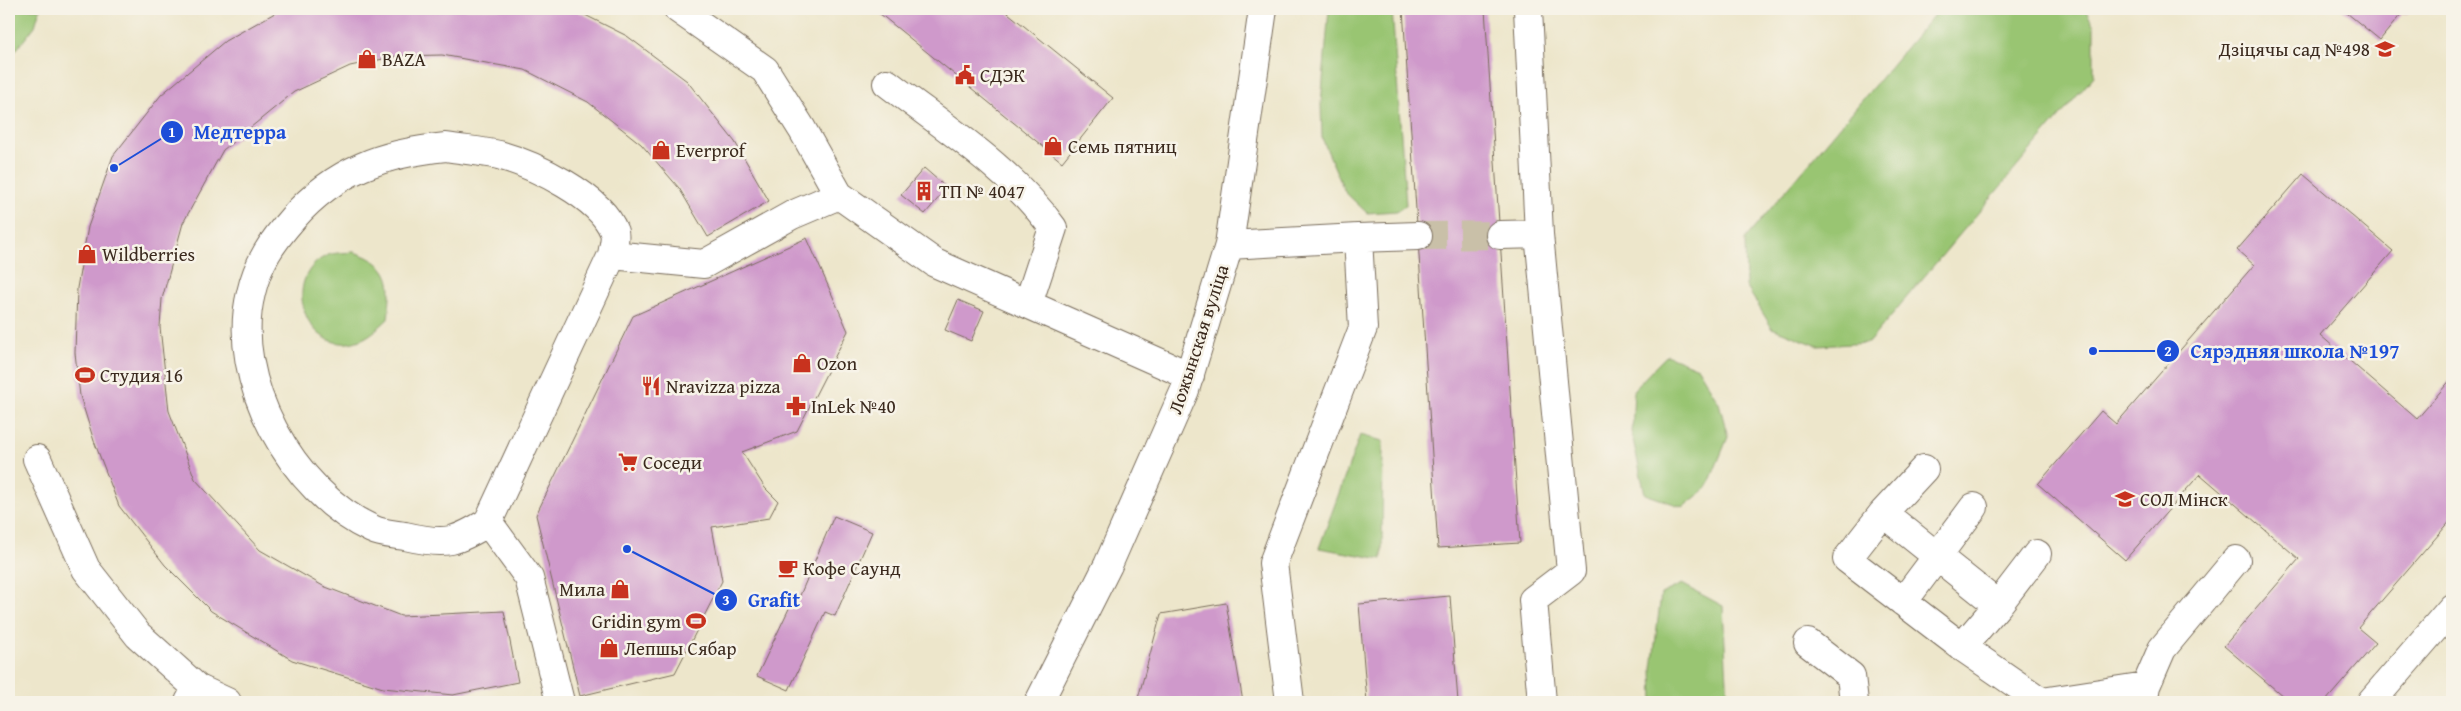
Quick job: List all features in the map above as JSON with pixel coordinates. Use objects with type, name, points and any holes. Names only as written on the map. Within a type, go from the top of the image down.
[{"type":"street","points":[[678,9],[765,70],[802,129],[839,195],[935,263],[1190,376]]},
{"type":"street","name":"Ложынская вуліца","points":[[1039,702],[1108,565],[1190,376],[1229,245],[1263,9]]},
{"type":"street","points":[[1528,9],[1539,234],[1571,571],[1533,600],[1542,702]]},
{"type":"street","points":[[887,83],[989,162],[1038,207],[1053,228],[1028,304]]},
{"type":"street","points":[[446,147],[499,156],[542,173],[582,194],[599,209],[614,233],[612,255],[488,522],[450,540],[411,537],[373,530],[323,497],[289,458],[263,407],[252,375],[247,329],[250,294],[263,257],[306,203],[333,180],[372,162],[410,151],[446,147]]},
{"type":"street","points":[[612,255],[704,264],[792,216],[839,195]]},
{"type":"street","points":[[1500,235],[1539,234]]},
{"type":"street","points":[[1229,245],[1418,236]]},
{"type":"street","points":[[1290,702],[1273,563],[1363,328],[1358,238]]},
{"type":"street","points":[[37,459],[86,569],[138,635],[193,695],[227,702]]},
{"type":"street","points":[[1924,469],[1883,513],[1847,558],[1962,647],[2042,702],[2145,694],[2162,650],[2236,560]]},
{"type":"street","points":[[1903,602],[1974,506]]},
{"type":"street","points":[[1883,513],[1998,604]]},
{"type":"street","points":[[488,522],[529,578],[560,702]]},
{"type":"street","points":[[1962,647],[2037,554]]},
{"type":"street","points":[[2371,702],[2452,608]]},
{"type":"street","points":[[1808,643],[1851,676],[1854,702]]},
{"type":"green space","points":[[9,9],[40,9],[35,26],[9,59]]},
{"type":"green space","points":[[1329,9],[1392,9],[1406,205],[1397,211],[1367,213],[1345,192],[1322,138],[1321,104]]},
{"type":"green space","points":[[1939,9],[2085,9],[2094,26],[2094,76],[1868,343],[1818,346],[1772,328],[1746,286],[1745,239]]},
{"type":"green space","points":[[354,252],[377,263],[388,277],[390,295],[388,319],[374,332],[362,339],[340,343],[325,338],[314,328],[306,314],[302,299],[303,283],[311,268],[327,255]]},
{"type":"green space","points":[[1667,355],[1698,368],[1719,403],[1728,437],[1707,488],[1683,507],[1645,494],[1632,435],[1634,389]]},
{"type":"green space","points":[[1360,435],[1383,441],[1382,559],[1319,548]]},
{"type":"green space","points":[[1682,584],[1723,606],[1728,702],[1653,702],[1652,669],[1661,594]]},
{"type":"building","points":[[282,9],[573,9],[627,36],[687,81],[735,142],[769,201],[708,237],[679,188],[641,144],[588,102],[525,70],[442,55],[397,56],[350,66],[294,92],[223,150],[183,223],[162,299],[160,327],[169,411],[195,479],[260,550],[323,586],[401,616],[504,611],[518,682],[453,695],[383,688],[292,660],[211,611],[165,565],[119,506],[94,441],[80,396],[75,353],[77,288],[88,227],[113,156],[161,95],[225,41]]},
{"type":"building","points":[[874,9],[1003,9],[1113,98],[1062,162]]},
{"type":"building","points":[[1403,9],[1485,9],[1520,543],[1438,548]]},
{"type":"building","points":[[2342,9],[2411,9],[2406,15],[2402,13],[2380,40]]},
{"type":"building","name":"ТП № 4047","points":[[924,168],[947,188],[925,214],[901,195]]},
{"type":"building","points":[[2303,174],[2393,251],[2320,335],[2417,419],[2452,378],[2452,519],[2358,628],[2376,643],[2325,702],[2290,702],[2224,646],[2299,559],[2200,474],[2125,560],[2038,484],[2101,411],[2116,424],[2254,265],[2237,250]]},
{"type":"building","points":[[807,238],[848,331],[797,431],[742,452],[765,488],[778,501],[769,518],[712,527],[722,581],[675,673],[580,696],[536,515],[633,316]]},
{"type":"building","points":[[958,300],[984,311],[971,341],[945,330]]},
{"type":"building","points":[[834,516],[872,532],[835,616],[825,612],[789,690],[757,676],[794,598],[798,600]]},
{"type":"building","points":[[1450,596],[1458,702],[1367,702],[1359,604]]},
{"type":"building","points":[[1226,603],[1243,702],[1137,702],[1161,614]]},
{"type":"tunnel","points":[[1418,236],[1500,235]]},
{"type":"place","name":"Дзіцячы сад №498","points":[[2385,49]]},
{"type":"place","name":"BAZA","points":[[367,59]]},
{"type":"place","name":"СДЭК","points":[[965,75]]},
{"type":"place","name":"Семь пятниц","points":[[1053,146]]},
{"type":"place","name":"Everprof","points":[[661,150]]},
{"type":"place","name":"Медтерра","points":[[114,168]]},
{"type":"place","name":"ТП № 4047","points":[[924,191]]},
{"type":"place","name":"Wildberries","points":[[87,254]]},
{"type":"place","name":"Сярэдняя школа №197","points":[[2093,351]]},
{"type":"place","name":"Ozon","points":[[802,363]]},
{"type":"place","name":"Студия 16","points":[[85,375]]},
{"type":"place","name":"Nravizza pizza","points":[[651,386]]},
{"type":"place","name":"InLek №40","points":[[796,406]]},
{"type":"place","name":"Соседи","points":[[628,462]]},
{"type":"place","name":"СОЛ Мінск","points":[[2125,499]]},
{"type":"place","name":"Grafit","points":[[627,549]]},
{"type":"place","name":"Кофе Саунд","points":[[788,568]]},
{"type":"place","name":"Мила","points":[[620,589]]},
{"type":"place","name":"Gridin gym","points":[[696,621]]},
{"type":"place","name":"Лепшы Сябар","points":[[609,648]]}]
